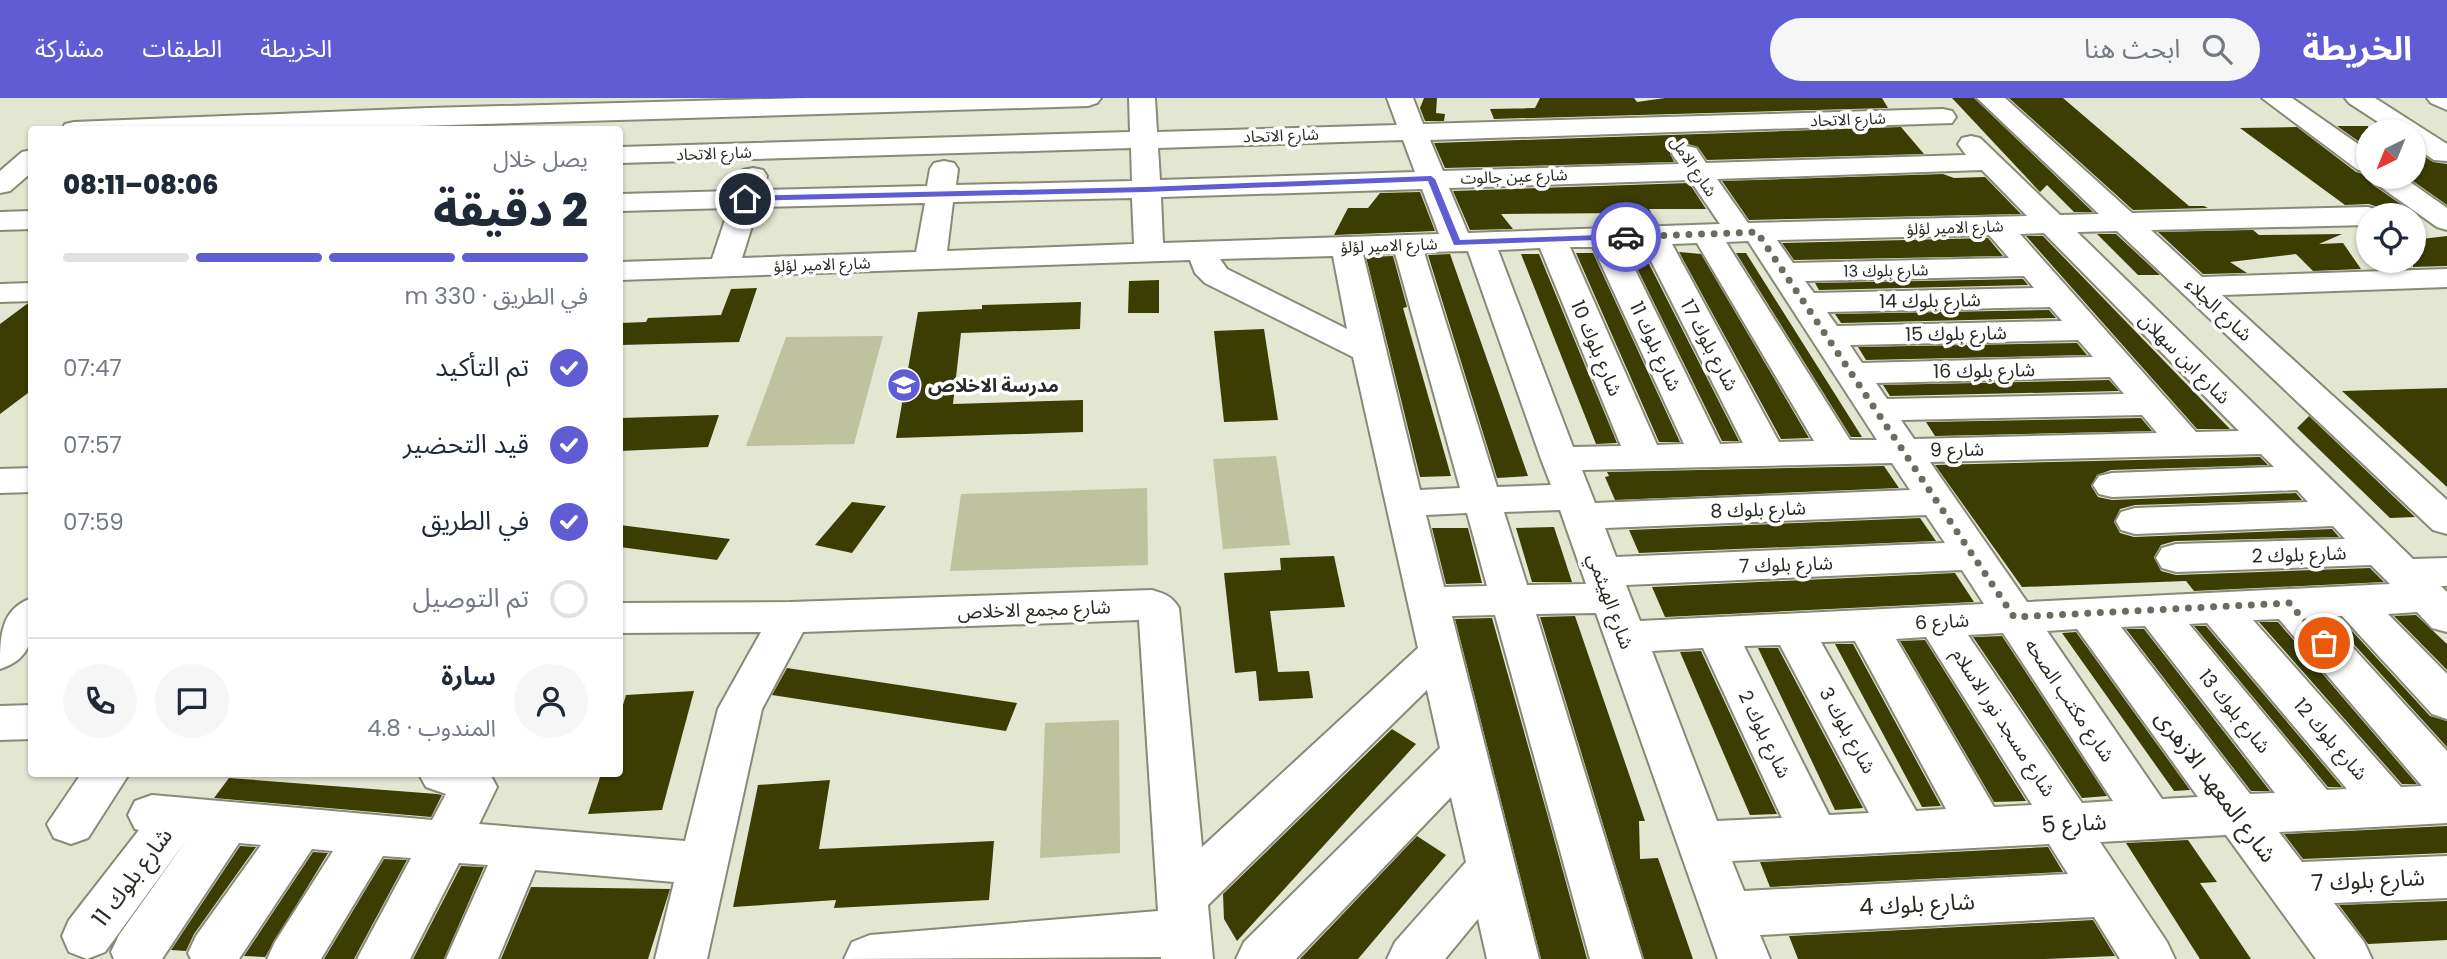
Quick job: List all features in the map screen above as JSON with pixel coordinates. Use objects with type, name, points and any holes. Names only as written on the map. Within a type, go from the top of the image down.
[{"type":"street","points":[[237,126],[265,98]]},
{"type":"street","points":[[252,126],[429,115],[610,113],[778,102],[1088,98]]},
{"type":"street","points":[[1142,98],[1149,253]]},
{"type":"street","name":"شارع الهيثمي","points":[[1400,98],[1431,179],[1469,242],[1559,459],[1744,959]]},
{"type":"street","name":"شارع الامل","points":[[1650,98],[1697,170],[1748,233]]},
{"type":"street","name":"شارع الجلاء","points":[[1990,98],[2447,521]]},
{"type":"street","points":[[2275,98],[2356,154]]},
{"type":"street","points":[[2358,98],[2390,119]]},
{"type":"street","points":[[2440,98],[2447,102]]},
{"type":"street","points":[[930,261],[956,100]]},
{"type":"street","points":[[724,268],[778,102]]},
{"type":"street","points":[[70,126],[93,106]]},
{"type":"street","name":"شارع الاتحاد","points":[[623,155],[1667,124],[1933,107]]},
{"type":"street","name":"شارع ابن سهلان","points":[[1933,107],[2306,478],[2421,582]]},
{"type":"street","points":[[2426,142],[2445,154]]},
{"type":"street","points":[[2426,155],[2445,154]]},
{"type":"street","name":"شارع عين جالوت","points":[[623,202],[1145,189],[1989,162]]},
{"type":"street","points":[[2403,189],[2443,216]]},
{"type":"street","name":"شارع الامير لؤلؤ","points":[[623,271],[1706,234],[2356,216]]},
{"type":"street","points":[[0,221],[28,220]]},
{"type":"street","points":[[1997,226],[2186,444]]},
{"type":"street","name":"شارع مكتب الصحه","points":[[1748,233],[1793,288],[2150,819]]},
{"type":"street","points":[[1706,234],[1838,451]]},
{"type":"street","name":"شارع بلوك 17","points":[[1653,236],[1767,454]]},
{"type":"street","name":"شارع بلوك 11","points":[[1604,238],[1707,455]]},
{"type":"street","name":"شارع بلوك 10","points":[[1551,239],[1644,457]]},
{"type":"street","points":[[1407,244],[1616,959]]},
{"type":"street","points":[[1346,247],[1368,352],[1513,959]]},
{"type":"street","points":[[1203,251],[1206,267],[1216,276],[1368,352]]},
{"type":"street","name":"شارع بلوك 13","points":[[1793,288],[2031,267]]},
{"type":"street","points":[[2196,287],[2447,278]]},
{"type":"street","name":"شارع بلوك 14","points":[[1793,288],[2057,297]]},
{"type":"street","points":[[0,293],[28,292]]},
{"type":"street","name":"شارع بلوك 15","points":[[1825,336],[2086,330]]},
{"type":"street","name":"شارع بلوك 16","points":[[1850,373],[2118,367]]},
{"type":"street","points":[[1875,410],[2151,404]]},
{"type":"street","name":"شارع 9","points":[[1559,459],[2270,442]]},
{"type":"street","points":[[2112,485],[2306,478]]},
{"type":"street","points":[[0,481],[28,480]]},
{"type":"street","name":"شارع بلوك 8","points":[[1404,503],[1480,500],[1576,506],[1936,502]]},
{"type":"street","points":[[2135,521],[2343,513]]},
{"type":"street","name":"شارع بلوك 7","points":[[1428,603],[1510,601],[1606,585],[1972,556]]},
{"type":"street","name":"شارع بلوك 2","points":[[2176,558],[2421,582]]},
{"type":"street","name":"شارع 6","points":[[1625,637],[2351,600],[2421,582]]},
{"type":"street","points":[[2351,600],[2447,702]]},
{"type":"street","points":[[2289,603],[2447,782]]},
{"type":"street","name":"شارع مجمع الاخلاص","points":[[623,618],[790,617],[1152,605],[1159,608],[1184,929]]},
{"type":"street","name":"شارع بلوك 12","points":[[2217,607],[2390,807]]},
{"type":"street","name":"شارع بلوك 13","points":[[2155,610],[2316,811]]},
{"type":"street","name":"شارع المعهد الازهرى","points":[[2087,613],[2346,959]]},
{"type":"street","points":[[681,959],[740,709],[790,617]]},
{"type":"street","name":"شارع مسجد نور الاسلام","points":[[1937,621],[2149,959]]},
{"type":"street","points":[[1867,625],[1981,828]]},
{"type":"street","name":"شارع بلوك 3","points":[[1792,628],[1903,832]]},
{"type":"street","name":"شارع بلوك 2","points":[[1716,632],[1815,836]]},
{"type":"street","points":[[870,959],[1184,929],[1440,652]]},
{"type":"street","points":[[0,723],[28,722]]},
{"type":"street","points":[[1262,959],[1464,753]]},
{"type":"street","points":[[71,824],[104,777]]},
{"type":"street","points":[[383,959],[446,842],[474,783],[453,777]]},
{"type":"street","name":"شارع 5","points":[[1701,842],[2447,804]]},
{"type":"street","name":"شارع بلوك 11","points":[[88,936],[164,817],[227,822]]},
{"type":"street","points":[[137,952],[227,822],[703,864]]},
{"type":"street","points":[[214,953],[299,829]]},
{"type":"street","points":[[293,959],[370,835]]},
{"type":"street","points":[[472,959],[519,849]]},
{"type":"street","points":[[1413,959],[1491,868]]},
{"type":"street","name":"شارع بلوك 7","points":[[2290,884],[2447,877]]},
{"type":"street","name":"شارع بلوك 4","points":[[1727,914],[2107,894]]},
{"type":"green space","points":[[883,336],[854,444],[746,446],[786,337]]},
{"type":"green space","points":[[1276,456],[1290,545],[1223,549],[1213,459]]},
{"type":"green space","points":[[1147,488],[1148,565],[950,571],[961,494]]},
{"type":"green space","points":[[1119,720],[1120,853],[1040,858],[1045,723]]},
{"type":"building","points":[[1424,98],[1437,98],[1436,113],[1445,114],[1444,121],[1425,121],[1420,108]]},
{"type":"building","points":[[1540,98],[1634,98],[1637,102],[1665,98],[1882,98],[1888,108],[1494,119],[1490,109],[1535,108]]},
{"type":"building","points":[[1952,98],[1974,98],[2093,212],[2074,212],[2047,185],[2040,192]]},
{"type":"building","points":[[2009,98],[2063,98],[2189,206],[2208,208],[2133,210]]},
{"type":"building","points":[[2337,126],[2356,126],[2356,139]]},
{"type":"building","points":[[1901,127],[1924,154],[1707,160],[1698,147],[1685,143],[1675,145],[1670,153],[1674,162],[1445,168],[1434,143]]},
{"type":"building","points":[[2297,127],[2356,172],[2356,189],[2379,189],[2399,203],[2345,205],[2240,128]]},
{"type":"building","points":[[2426,157],[2433,162],[2447,164],[2447,205],[2424,189]]},
{"type":"building","points":[[1943,174],[1954,178],[1985,177],[2021,214],[1749,220],[1722,181]]},
{"type":"building","points":[[1689,183],[1706,209],[1649,209],[1651,212],[1632,213],[1501,214],[1513,229],[1470,230],[1453,191]]},
{"type":"building","points":[[1420,192],[1435,231],[1334,235],[1348,208],[1368,208],[1380,193]]},
{"type":"building","points":[[2253,230],[2259,235],[2342,234],[2319,244],[2343,243],[2356,262],[2356,269],[2313,271],[2296,254],[2230,262],[2247,273],[2203,274],[2158,232]]},
{"type":"building","points":[[2097,234],[2116,234],[2160,275],[2138,275]]},
{"type":"building","points":[[2026,236],[2043,236],[2230,429],[2197,429]]},
{"type":"building","points":[[2447,236],[2447,266],[2426,267],[2426,238]]},
{"type":"building","points":[[1988,238],[2003,256],[1794,260],[1782,243]]},
{"type":"building","points":[[1629,252],[1643,252],[1739,441],[1722,441]]},
{"type":"building","points":[[1679,252],[1701,254],[1809,438],[1781,439]]},
{"type":"building","points":[[1576,253],[1593,253],[1680,442],[1659,442]]},
{"type":"building","points":[[1736,253],[1746,253],[1862,437],[1851,437]]},
{"type":"building","points":[[1450,254],[1528,476],[1497,478],[1428,255]]},
{"type":"building","points":[[1521,254],[1539,254],[1617,443],[1596,444]]},
{"type":"building","points":[[1393,256],[1407,307],[1403,308],[1451,476],[1420,477],[1366,257]]},
{"type":"building","points":[[2023,279],[2028,285],[1819,290],[1815,283]]},
{"type":"building","points":[[1159,280],[1159,313],[1128,313],[1129,281]]},
{"type":"building","points":[[757,288],[739,342],[623,345],[623,323],[646,322],[648,318],[721,315],[731,289]]},
{"type":"building","points":[[1081,302],[1080,329],[961,333],[953,404],[1083,400],[1083,432],[896,438],[918,312],[982,309],[982,305]]},
{"type":"building","points":[[28,304],[28,393],[0,414],[0,324]]},
{"type":"building","points":[[2049,310],[2056,318],[1841,323],[1835,314]]},
{"type":"building","points":[[1264,329],[1278,420],[1224,422],[1214,331]]},
{"type":"building","points":[[2077,343],[2087,355],[1866,360],[1858,347]]},
{"type":"building","points":[[2109,380],[2119,391],[1890,396],[1883,385]]},
{"type":"building","points":[[2447,388],[2447,487],[2342,391],[2410,389]]},
{"type":"building","points":[[719,415],[708,447],[623,451],[623,418]]},
{"type":"building","points":[[2309,416],[2415,517],[2390,518],[2297,428]]},
{"type":"building","points":[[2141,418],[2152,431],[1935,436],[1926,422]]},
{"type":"building","points":[[2260,457],[2268,465],[2111,470],[2097,475],[2091,486],[2098,497],[2112,500],[2296,493],[2302,500],[2135,505],[2120,509],[2114,522],[2120,533],[2134,537],[2332,529],[2339,537],[2175,541],[2161,545],[2154,557],[2161,571],[2176,575],[2370,568],[2384,582],[2194,591],[2186,581],[2022,587],[1935,465]]},
{"type":"building","points":[[1884,466],[1899,488],[1615,500],[1605,477],[1609,476],[1607,472]]},
{"type":"building","points":[[852,502],[886,506],[852,553],[815,545]]},
{"type":"building","points":[[1920,518],[1936,541],[1639,553],[1629,530]]},
{"type":"building","points":[[623,525],[730,539],[717,560],[623,547]]},
{"type":"building","points":[[1554,527],[1572,582],[1532,582],[1516,528]]},
{"type":"building","points":[[1432,528],[1468,528],[1482,583],[1446,584]]},
{"type":"building","points":[[1334,556],[1345,607],[1270,611],[1278,672],[1309,671],[1313,698],[1259,701],[1256,671],[1235,673],[1224,573],[1281,570],[1280,558]]},
{"type":"building","points":[[1955,573],[1974,602],[1665,617],[1652,587]]},
{"type":"building","points":[[2416,615],[2447,644],[2447,670],[2394,616]]},
{"type":"building","points":[[1575,616],[1645,821],[1639,821],[1640,859],[1658,858],[1693,959],[1644,959],[1540,617]]},
{"type":"building","points":[[1492,618],[1587,959],[1541,959],[1455,619]]},
{"type":"building","points":[[2331,619],[2341,619],[2430,716],[2447,721],[2447,747]]},
{"type":"building","points":[[2259,622],[2278,622],[2417,784],[2402,784]]},
{"type":"building","points":[[2194,626],[2206,626],[2342,787],[2328,787]]},
{"type":"building","points":[[2126,629],[2144,629],[2270,791],[2251,791]]},
{"type":"building","points":[[2076,632],[2190,790],[2174,791],[2062,633]]},
{"type":"building","points":[[2002,636],[2107,796],[2082,798],[1973,637]]},
{"type":"building","points":[[1925,640],[2026,801],[1994,802],[1900,641]]},
{"type":"building","points":[[1835,644],[1853,644],[1941,806],[1922,807]]},
{"type":"building","points":[[1758,648],[1778,648],[1863,808],[1835,810]]},
{"type":"building","points":[[1701,651],[1777,814],[1750,815],[1680,652]]},
{"type":"building","points":[[787,668],[1017,703],[1006,731],[772,695]]},
{"type":"building","points":[[694,691],[662,810],[588,814],[600,777],[623,777],[623,705],[626,695]]},
{"type":"building","points":[[1392,729],[1416,744],[1237,941],[1224,919],[1223,894]]},
{"type":"building","points":[[229,778],[442,795],[431,817],[214,798]]},
{"type":"building","points":[[830,780],[819,849],[994,841],[989,900],[834,908],[836,900],[733,907],[758,785]]},
{"type":"building","points":[[2447,826],[2447,853],[2303,859],[2284,834]]},
{"type":"building","points":[[1417,836],[1446,855],[1358,959],[1300,959]]},
{"type":"building","points":[[2188,840],[2217,882],[2200,883],[2251,959],[2200,959],[2126,843]]},
{"type":"building","points":[[240,846],[256,847],[194,934],[186,951],[171,950]]},
{"type":"building","points":[[2048,847],[2063,872],[1770,887],[1760,862]]},
{"type":"building","points":[[313,852],[328,853],[265,957],[244,956]]},
{"type":"building","points":[[384,859],[407,860],[354,959],[324,959]]},
{"type":"building","points":[[461,866],[484,867],[444,959],[413,959]]},
{"type":"building","points":[[531,887],[670,889],[648,959],[501,959]]},
{"type":"building","points":[[2447,901],[2447,940],[2368,944],[2339,905]]},
{"type":"building","points":[[2093,920],[2115,956],[2046,959],[1798,959],[1789,936]]},
{"type":"way so far","points":[[1626,237],[1757,232],[2014,617],[2289,603],[2324,643]]},
{"type":"place","name":"مدرسة الاخلاص","points":[[904,385]]},
{"type":"route","points":[[745,199],[1431,179],[1457,243],[1626,237]]}]
